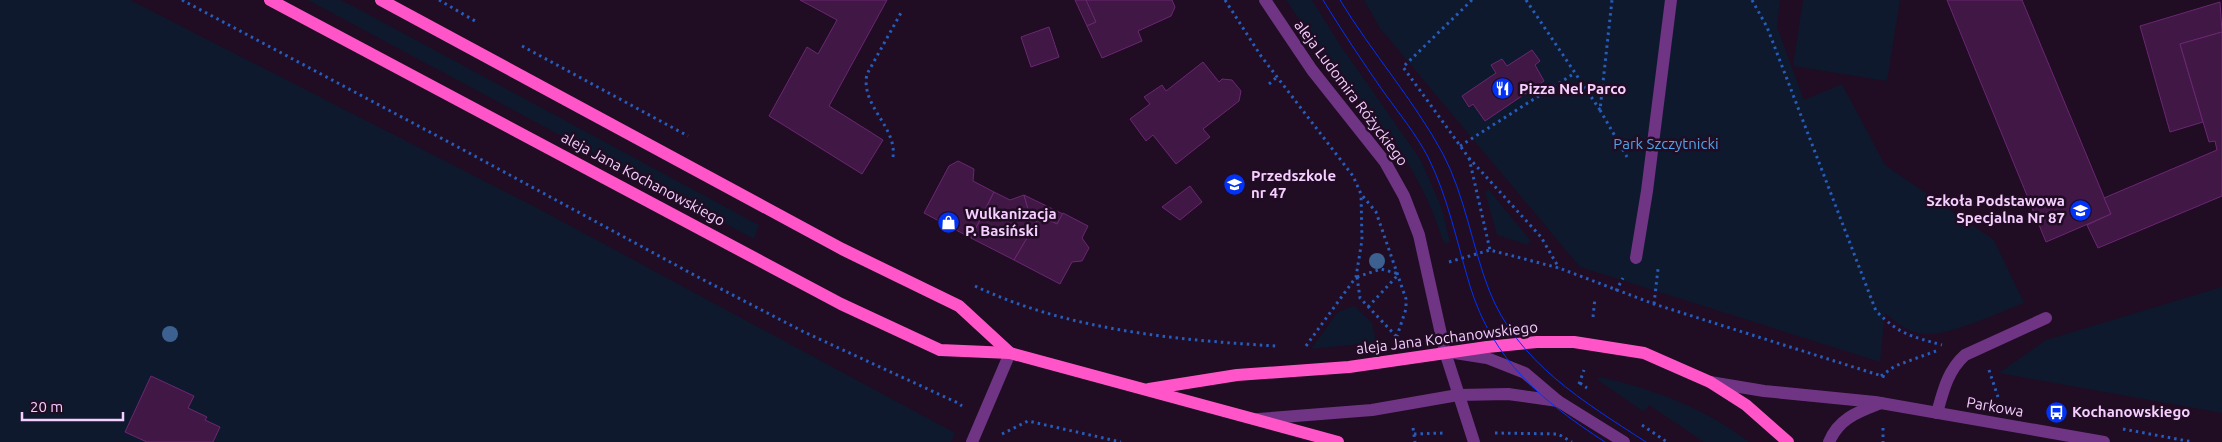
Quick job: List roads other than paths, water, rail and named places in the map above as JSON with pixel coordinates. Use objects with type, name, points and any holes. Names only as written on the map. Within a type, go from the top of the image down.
[{"type":"main road","name":"aleja Jana Kochanowskiego","points":[[270,0],[841,304],[940,350],[1010,353],[1338,442]]},
{"type":"main road","name":"aleja Jana Kochanowskiego","points":[[381,0],[834,244],[959,306],[1010,353]]},
{"type":"main road","name":"aleja Jana Kochanowskiego","points":[[1144,390],[1237,374],[1329,369],[1445,352],[1537,342],[1589,344],[1644,353],[1710,382],[1746,405],[1788,442]]},
{"type":"street","name":"aleja Ludomira Różyckiego","points":[[1265,0],[1312,70],[1385,162],[1404,196],[1420,235],[1445,352],[1474,442]]},
{"type":"street","points":[[1636,258],[1647,191],[1671,0]]},
{"type":"street","points":[[1937,413],[1955,364],[1965,355],[1980,346],[2046,318]]},
{"type":"street","points":[[1445,352],[1487,358],[1525,373],[1558,401],[1624,442]]},
{"type":"street","points":[[972,442],[1010,353]]},
{"type":"street","name":"Parkowa","points":[[1710,382],[1764,391],[1840,397],[1881,403],[2104,442]]},
{"type":"street","points":[[1255,420],[1372,410],[1458,395],[1508,394],[1558,401]]},
{"type":"street","points":[[1829,442],[1836,427],[1848,416],[1881,403]]},
{"type":"tram line","points":[[1323,0],[1428,157],[1447,204],[1470,286],[1480,313],[1506,358],[1522,377],[1561,411],[1605,442]]},
{"type":"tram line","points":[[1340,0],[1432,134],[1443,154],[1463,204],[1489,290],[1501,316],[1535,359],[1555,378],[1599,412],[1646,442]]},
{"type":"place","name":"Pizza Nel Parco","points":[[1503,89]]},
{"type":"place","name":"Przedszkole nr 47","points":[[1235,185]]},
{"type":"place","name":"Szkoła Podstawowa Specjalna Nr 87","points":[[2081,210]]},
{"type":"place","name":"Wulkanizacja P. Basiński","points":[[949,223]]},
{"type":"place","name":"Kochanowskiego","points":[[2056,412]]},
{"type":"park label","name":"Park Szczytnicki","points":[[1666,144]]}]
